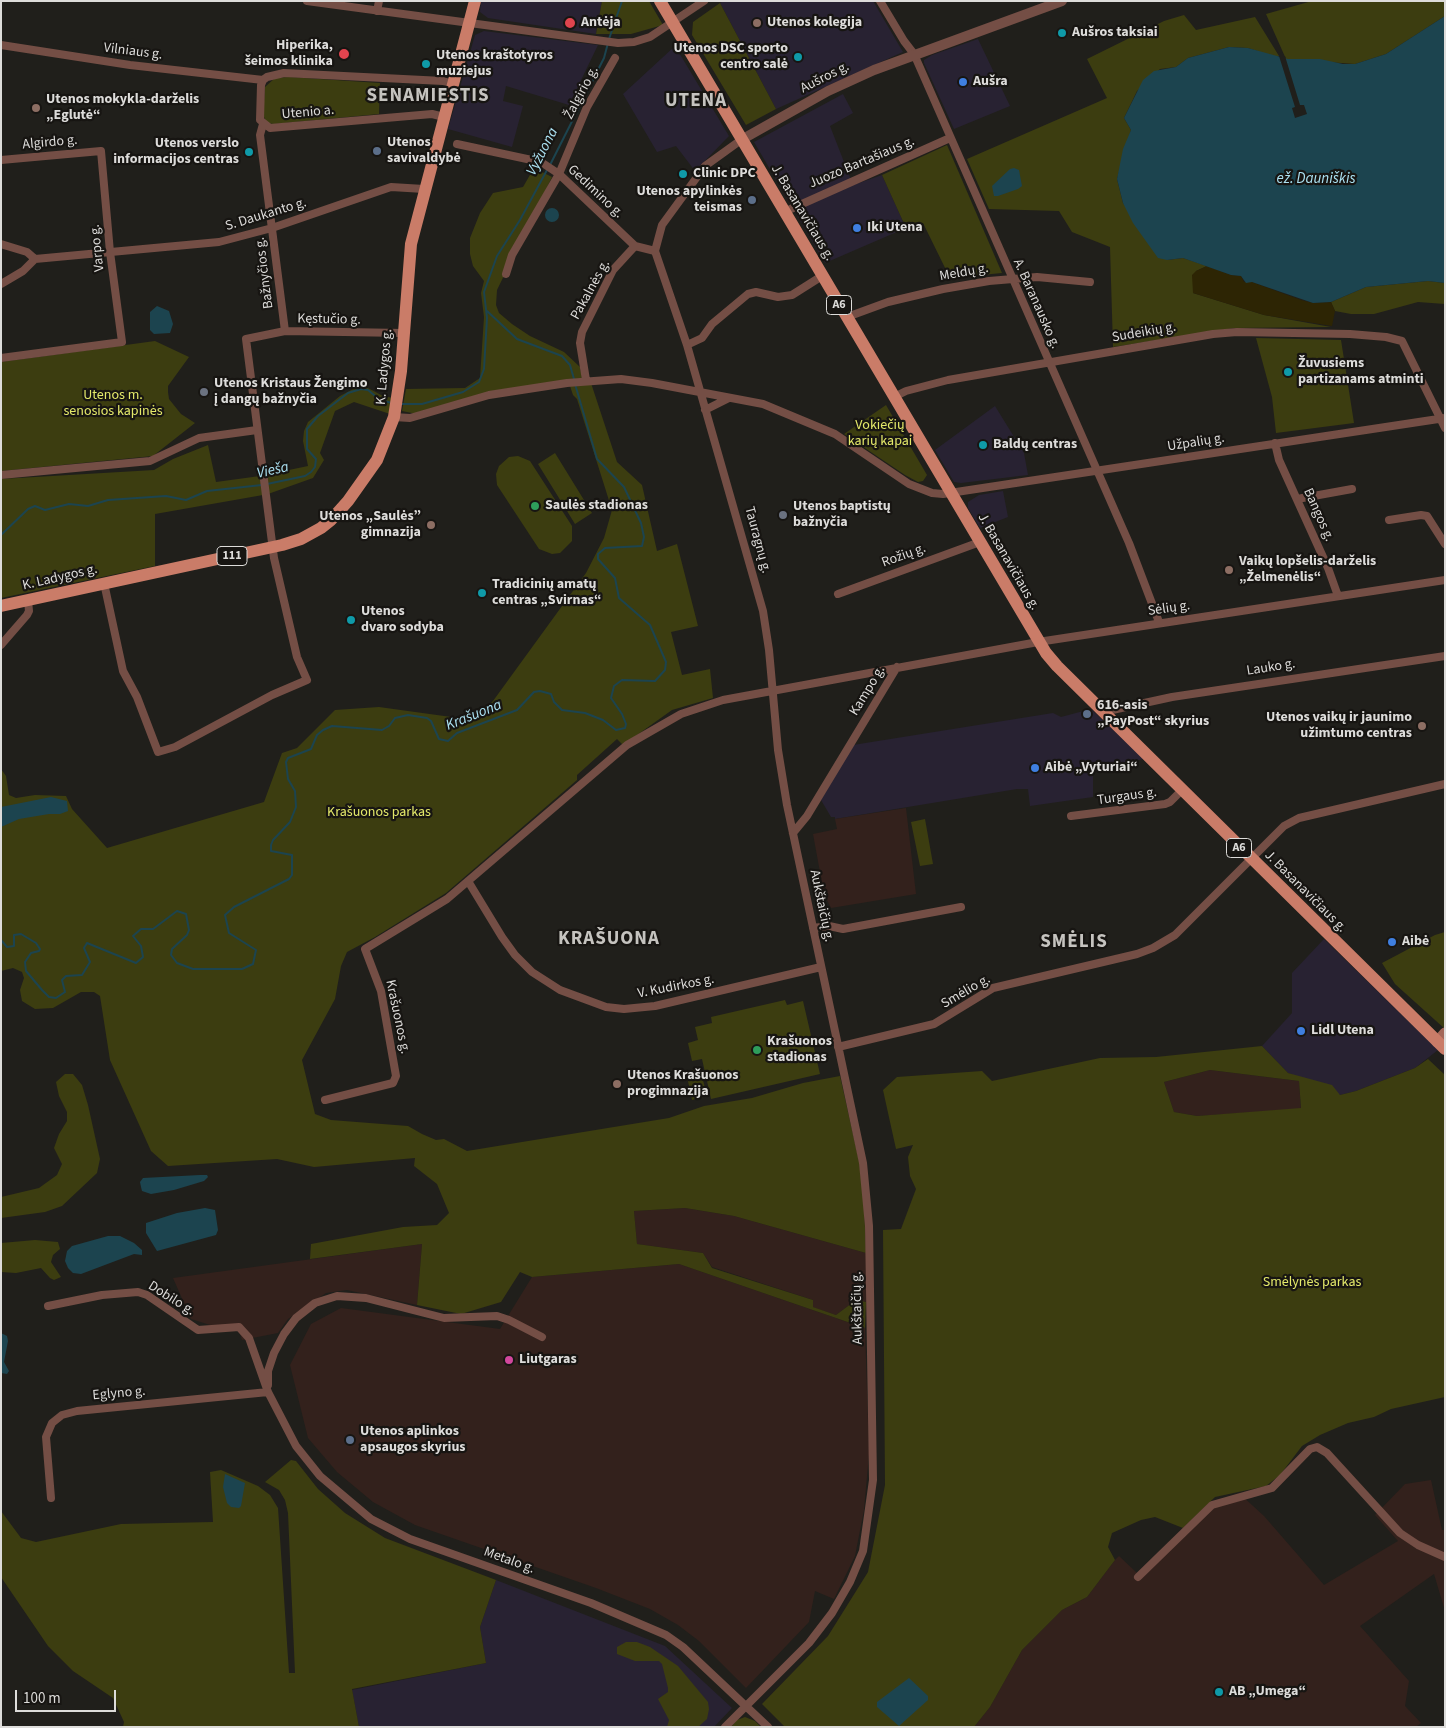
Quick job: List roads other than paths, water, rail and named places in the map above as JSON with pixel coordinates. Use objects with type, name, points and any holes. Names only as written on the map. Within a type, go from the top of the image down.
[{"type":"main road","name":"111","points":[[453,84],[476,1]]},
{"type":"main road","name":"J. Basanavičiaus g.","points":[[660,1],[1038,642],[1057,666],[1251,860],[1442,1041]]},
{"type":"main road","name":"K. Ladygos g.","points":[[1,606],[301,539],[321,528],[341,511],[377,460],[395,414],[399,395],[408,265],[424,189],[453,84]]},
{"type":"street","points":[[307,1],[341,4],[377,12],[470,22],[618,43],[642,39],[673,23],[688,10],[704,1]]},
{"type":"street","points":[[377,12],[379,1]]},
{"type":"street","name":"A. Baranausko g.","points":[[880,1],[904,42],[914,54],[1096,472],[1129,543],[1159,622]]},
{"type":"street","name":"Aušros g.","points":[[655,251],[662,225],[705,166],[741,140],[828,90],[914,54],[1062,1]]},
{"type":"street","name":"Vilniaus g.","points":[[1,45],[122,64],[263,80]]},
{"type":"street","name":"Žalgirio g.","points":[[506,274],[512,255],[558,173],[587,106],[615,58]]},
{"type":"street","points":[[263,80],[273,75],[289,73],[453,84]]},
{"type":"street","name":"Utenio a.","points":[[263,80],[259,113],[262,124],[276,128],[432,114],[444,117]]},
{"type":"street","name":"Bažnyčios g.","points":[[262,124],[260,135],[285,331]]},
{"type":"street","name":"Juozo Bartašiaus g.","points":[[784,212],[950,138]]},
{"type":"street","name":"Gedimino g.","points":[[457,144],[540,162],[558,173],[635,246],[655,251]]},
{"type":"street","name":"Algirdo g.","points":[[1,160],[102,151]]},
{"type":"street","name":"Varpo g.","points":[[1,358],[122,342],[110,252],[102,151]]},
{"type":"street","name":"S. Daukanto g.","points":[[35,259],[211,243],[272,228],[391,187],[424,189]]},
{"type":"street","points":[[1,244],[27,252],[35,259],[23,271],[1,284]]},
{"type":"street","name":"Pakalnės g.","points":[[583,381],[580,343],[582,332],[613,270],[635,246]]},
{"type":"street","name":"Tauragnų g.","points":[[655,251],[687,345],[758,593],[766,630],[778,750],[795,845]]},
{"type":"street","points":[[687,345],[702,338],[712,324],[748,294],[756,292],[778,297],[792,295],[822,276]]},
{"type":"street","name":"Meldų g.","points":[[847,317],[888,302],[925,293],[1011,278],[1037,277],[1090,282]]},
{"type":"street","name":"Kęstučio g.","points":[[257,430],[246,339],[285,331],[403,333]]},
{"type":"street","name":"Sudeikių g.","points":[[894,398],[906,391],[948,380],[1049,364],[1184,339],[1238,332],[1350,334],[1386,337],[1402,341],[1443,419]]},
{"type":"street","name":"Užpalių g.","points":[[395,414],[410,418],[497,393],[569,382],[621,379],[763,404],[821,427],[909,484],[932,493],[951,494],[1275,443],[1443,419]]},
{"type":"street","points":[[705,410],[730,398]]},
{"type":"street","points":[[1443,419],[1445,428]]},
{"type":"street","points":[[1,476],[150,461],[200,438],[257,430],[272,547],[297,657],[307,680],[272,695],[175,747],[158,752],[137,697],[122,671],[104,584]]},
{"type":"street","name":"Bangos g.","points":[[1275,443],[1279,460],[1338,596]]},
{"type":"street","points":[[1297,499],[1352,489]]},
{"type":"street","points":[[1389,520],[1421,515],[1428,516],[1445,544]]},
{"type":"street","name":"Rožių g.","points":[[838,594],[980,542]]},
{"type":"street","name":"Sėlių g.","points":[[897,667],[1159,622],[1445,580]]},
{"type":"street","points":[[1,645],[27,615],[29,610],[28,601]]},
{"type":"street","name":"Lauko g.","points":[[1102,712],[1172,696],[1445,656]]},
{"type":"street","name":"Kampo g.","points":[[468,882],[627,746],[670,719],[696,708],[723,700],[897,667]]},
{"type":"street","name":"Kampo g.","points":[[793,834],[808,816],[897,667]]},
{"type":"street","name":"Smėlio g.","points":[[838,1047],[934,1024],[993,988],[1137,954],[1159,945],[1175,935],[1284,826],[1299,818],[1445,784]]},
{"type":"street","name":"Turgaus g.","points":[[1071,816],[1165,804],[1170,802],[1182,790]]},
{"type":"street","name":"Aukštaičių g.","points":[[725,1727],[809,1643],[832,1613],[850,1582],[863,1551],[869,1521],[873,1451],[868,1205],[863,1163],[795,845]]},
{"type":"street","name":"V. Kudirkos g.","points":[[468,882],[506,943],[532,972],[560,990],[606,1007],[624,1009],[655,1006],[821,967]]},
{"type":"street","name":"Krašuonos g.","points":[[324,1100],[393,1083],[396,1076],[381,991],[365,949],[447,899],[468,882]]},
{"type":"street","points":[[813,928],[829,926],[843,929],[961,907]]},
{"type":"street","name":"Dobilo g.","points":[[48,1306],[102,1295],[138,1292],[147,1295],[198,1330],[239,1327],[249,1338],[268,1392]]},
{"type":"street","points":[[268,1392],[268,1371],[274,1353],[284,1334],[296,1318],[315,1303],[338,1296],[366,1298],[444,1318],[497,1316],[542,1337]]},
{"type":"street","name":"Metalo g.","points":[[268,1392],[292,1441],[320,1476],[371,1519],[410,1539],[591,1603],[649,1627],[683,1647],[768,1727]]},
{"type":"street","name":"Eglyno g.","points":[[51,1498],[46,1437],[52,1423],[62,1415],[77,1411],[268,1392]]},
{"type":"street","points":[[1138,1577],[1212,1505],[1272,1488],[1310,1449],[1317,1447],[1327,1453],[1400,1533],[1418,1545],[1445,1557]]},
{"type":"water","name":"ež. Dauniškis","points":[[1445,16],[1445,283],[1428,281],[1366,287],[1331,302],[1313,303],[1252,282],[1246,283],[1241,276],[1231,275],[1183,258],[1167,260],[1158,258],[1133,223],[1123,203],[1117,179],[1123,149],[1131,130],[1124,118],[1143,80],[1154,71],[1176,67],[1188,58],[1229,47],[1248,48],[1288,59],[1320,59],[1343,64],[1355,64],[1386,54]]},
{"type":"water","points":[[1010,169],[1019,170],[1022,186],[994,196],[992,186]]},
{"type":"water","points":[[552,208],[557,210],[559,215],[557,220],[552,222],[547,220],[545,215],[547,210]]},
{"type":"water","points":[[157,306],[169,311],[173,324],[170,333],[154,334],[150,330],[150,312]]},
{"type":"water","points":[[51,797],[67,801],[68,811],[60,814],[19,819],[1,827],[1,807]]},
{"type":"water","points":[[207,1175],[208,1177],[204,1181],[174,1190],[151,1194],[142,1191],[140,1182],[143,1178]]},
{"type":"water","points":[[205,1208],[215,1210],[218,1230],[216,1235],[157,1251],[146,1233],[146,1223],[177,1213]]},
{"type":"water","points":[[108,1236],[120,1236],[134,1243],[142,1250],[142,1255],[134,1254],[81,1274],[73,1273],[68,1268],[65,1261],[67,1251],[72,1246]]},
{"type":"water","points":[[1,1333],[7,1336],[8,1341],[4,1362],[9,1371],[7,1374],[1,1373]]},
{"type":"water","points":[[225,1474],[245,1483],[239,1508],[231,1507],[227,1503],[223,1487]]},
{"type":"water","points":[[909,1678],[928,1696],[928,1700],[899,1726],[877,1707],[877,1702]]},
{"type":"waterway","name":"Vyžuona","points":[[609,39],[622,1]]},
{"type":"waterway","name":"Vyžuona","points":[[550,165],[604,58],[608,43]]},
{"type":"waterway","name":"Krašuona","points":[[401,404],[422,404],[463,392],[479,382],[484,369],[487,318],[484,292],[497,256],[520,220],[547,170]]},
{"type":"waterway","name":"Krašuona","points":[[487,311],[517,339],[562,356],[570,365],[574,379]]},
{"type":"waterway","name":"Krašuona","points":[[1,940],[7,947],[14,946],[14,935],[21,934],[36,943],[40,949],[31,953],[25,962],[26,971],[49,997],[56,998],[65,992],[62,980],[66,976],[82,975],[90,962],[84,948],[87,943],[136,963],[143,957],[141,946],[133,936],[141,929],[153,929],[177,911],[186,914],[189,930],[187,935],[172,949],[171,955],[177,963],[193,969],[242,969],[253,964],[256,950],[229,933],[225,915],[234,907],[289,879],[292,875],[292,855],[271,851],[273,840],[290,822],[296,807],[295,791],[288,779],[286,762],[288,758],[311,749],[317,735],[323,730],[332,726],[382,730],[389,726],[395,718],[408,715],[427,718],[431,721],[439,739],[448,741],[457,733],[517,710],[534,692],[540,691],[551,694],[554,702],[562,710],[585,713],[603,720],[616,730],[625,728],[626,724],[622,714],[611,698],[614,686],[622,680],[655,681],[665,670],[666,662],[650,625],[619,598],[615,578],[598,559],[598,554],[605,548],[642,546],[644,537],[641,523],[624,487],[597,459],[575,384]]},
{"type":"waterway","name":"Vieša","points":[[267,484],[305,476],[311,472],[315,467],[316,459],[307,449],[307,429],[318,416],[348,393],[361,389],[368,390],[380,400],[392,403]]},
{"type":"waterway","name":"Vieša","points":[[1,535],[28,509],[35,506],[45,510],[69,504],[88,506],[108,500],[166,496],[186,500],[207,491],[262,485]]},
{"type":"place","name":"Antėja","points":[[570,23]]},
{"type":"place","name":"Utenos kolegija","points":[[757,23]]},
{"type":"place","name":"Aušros taksiai","points":[[1062,33]]},
{"type":"place","name":"Hiperika, šeimos klinika","points":[[344,54]]},
{"type":"place","name":"Utenos DSC sporto centro salė","points":[[798,57]]},
{"type":"place","name":"Utenos kraštotyros muziejus","points":[[426,64]]},
{"type":"place","name":"Aušra","points":[[963,82]]},
{"type":"place","name":"Utenos mokykla-darželis „Eglutė“","points":[[36,108]]},
{"type":"place","name":"Utenos savivaldybė","points":[[377,151]]},
{"type":"place","name":"Utenos verslo informacijos centras","points":[[249,152]]},
{"type":"place","name":"Clinic DPC","points":[[683,174]]},
{"type":"place","name":"Utenos apylinkės teismas","points":[[752,200]]},
{"type":"place","name":"Iki Utena","points":[[857,228]]},
{"type":"place","name":"Žuvusiems partizanams atminti","points":[[1288,372]]},
{"type":"place","name":"Utenos Kristaus Žengimo į dangų bažnyčia","points":[[204,392]]},
{"type":"place","name":"Baldų centras","points":[[983,445]]},
{"type":"place","name":"Saulės stadionas","points":[[535,506]]},
{"type":"place","name":"Utenos baptistų bažnyčia","points":[[783,515]]},
{"type":"place","name":"Utenos „Saulės” gimnazija","points":[[431,525]]},
{"type":"place","name":"Vaikų lopšelis-darželis „Želmenėlis“","points":[[1229,570]]},
{"type":"place","name":"Tradicinių amatų centras „Svirnas“","points":[[482,593]]},
{"type":"place","name":"Utenos dvaro sodyba","points":[[351,620]]},
{"type":"place","name":"616-asis „PayPost“ skyrius","points":[[1087,714]]},
{"type":"place","name":"Utenos vaikų ir jaunimo užimtumo centras","points":[[1422,726]]},
{"type":"place","name":"Aibė „Vyturiai“","points":[[1035,768]]},
{"type":"place","name":"Aibė","points":[[1392,942]]},
{"type":"place","name":"Lidl Utena","points":[[1301,1031]]},
{"type":"place","name":"Krašuonos stadionas","points":[[757,1050]]},
{"type":"place","name":"Utenos Krašuonos progimnazija","points":[[617,1084]]},
{"type":"place","name":"Liutgaras","points":[[509,1360]]},
{"type":"place","name":"Utenos aplinkos apsaugos skyrius","points":[[350,1440]]},
{"type":"place","name":"AB „Umega“","points":[[1219,1692]]},
{"type":"district","name":"SENAMIESTIS","points":[[428,97]]},
{"type":"district","name":"UTENA","points":[[696,102]]},
{"type":"district","name":"KRAŠUONA","points":[[609,940]]},
{"type":"district","name":"SMĖLIS","points":[[1074,943]]},
{"type":"park label","name":"Utenos m. senosios kapinės","points":[[113,404]]},
{"type":"park label","name":"Vokiečių karių kapai","points":[[880,434]]},
{"type":"park label","name":"Krašuonos parkas","points":[[379,813]]},
{"type":"park label","name":"Smėlynės parkas","points":[[1312,1283]]}]
